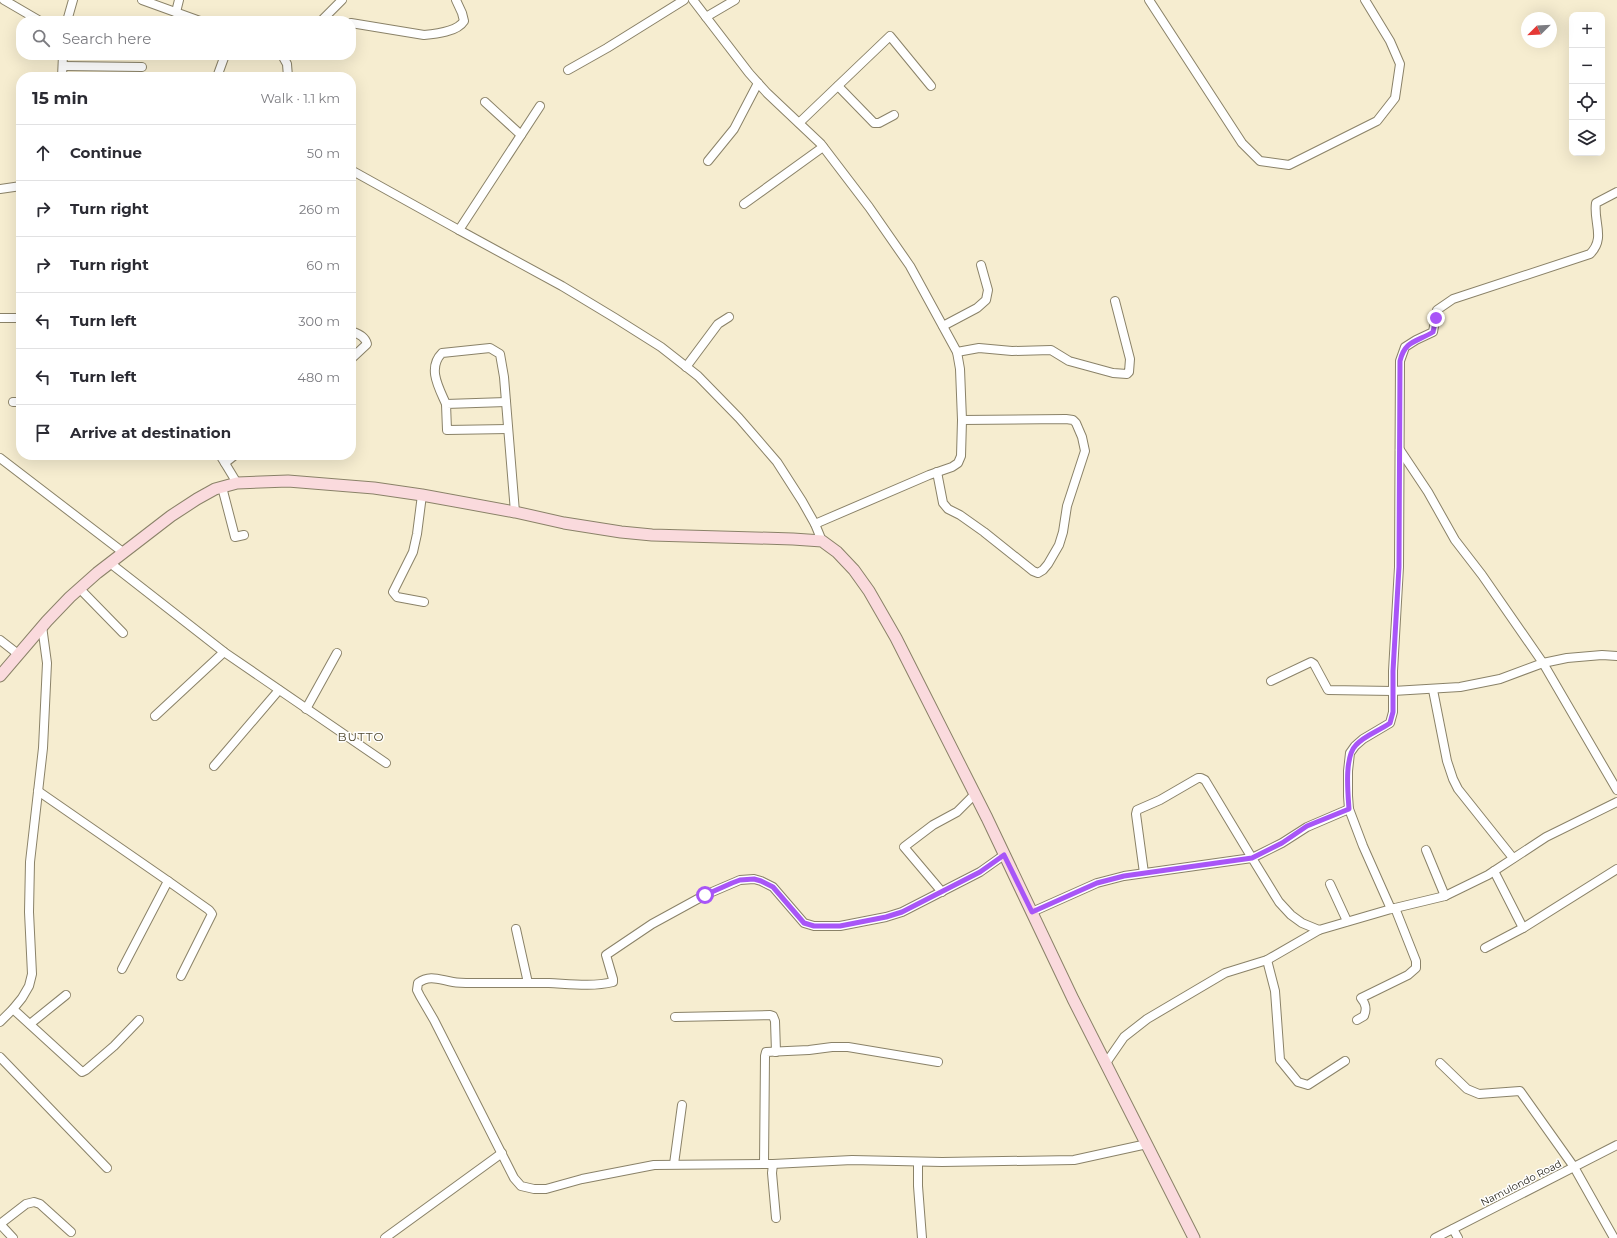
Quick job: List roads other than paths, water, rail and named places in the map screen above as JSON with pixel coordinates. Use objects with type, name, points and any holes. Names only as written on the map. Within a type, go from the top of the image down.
[{"type":"street","points":[[4,0],[31,16]]},
{"type":"street","points":[[68,16],[73,0]]},
{"type":"street","points":[[142,0],[187,16]]},
{"type":"street","points":[[176,12],[180,0]]},
{"type":"street","points":[[326,16],[342,0]]},
{"type":"street","points":[[356,24],[424,35],[435,34],[451,30],[462,24],[464,20],[456,0]]},
{"type":"street","points":[[568,70],[607,48],[684,0]]},
{"type":"street","points":[[693,0],[758,83],[823,147],[869,207],[910,266],[957,352],[960,369],[962,420],[961,456],[958,463],[952,467],[815,524]]},
{"type":"street","points":[[706,17],[735,0]]},
{"type":"street","points":[[1149,0],[1242,142],[1260,161],[1289,165],[1377,121],[1395,98],[1400,64],[1390,41],[1365,0]]},
{"type":"street","points":[[799,123],[890,36],[932,86]]},
{"type":"street","points":[[62,72],[63,60]]},
{"type":"street","points":[[219,72],[223,60]]},
{"type":"street","points":[[286,60],[288,72]]},
{"type":"street","points":[[63,66],[142,67]]},
{"type":"street","points":[[708,161],[734,129],[758,83]]},
{"type":"street","points":[[838,86],[874,123],[879,123],[894,115]]},
{"type":"street","points":[[485,102],[521,135]]},
{"type":"street","points":[[459,230],[540,106]]},
{"type":"street","points":[[744,204],[823,147]]},
{"type":"street","points":[[356,173],[562,286],[661,347],[698,376],[739,418],[777,462],[815,524],[822,541],[837,552],[854,570],[869,591],[896,638],[975,794],[1073,999],[1194,1238]]},
{"type":"street","points":[[0,189],[16,187]]},
{"type":"street","points":[[1357,1020],[1364,1016],[1366,1011],[1365,1002],[1362,998],[1408,974],[1416,968],[1416,961],[1393,908],[1363,846],[1349,809],[1348,771],[1350,753],[1363,739],[1390,723],[1393,712],[1392,690],[1399,567],[1400,361],[1405,347],[1433,332],[1437,310],[1453,299],[1590,254],[1598,243],[1596,203],[1599,200],[1617,192]]},
{"type":"street","points":[[943,326],[977,308],[986,300],[988,290],[981,266]]},
{"type":"street","points":[[957,352],[979,348],[1012,351],[1051,350],[1069,362],[1113,373],[1127,374],[1129,372],[1130,359],[1115,301]]},
{"type":"street","points":[[0,318],[16,318]]},
{"type":"street","points":[[686,367],[718,324],[729,318]]},
{"type":"street","points":[[356,333],[362,335],[366,340],[366,344],[356,354]]},
{"type":"street","points":[[508,429],[447,430],[446,404],[436,383],[435,375],[435,364],[442,353],[490,348],[500,354],[504,377],[506,402],[508,429],[514,512]]},
{"type":"street","points":[[446,404],[506,402]]},
{"type":"street","points":[[937,472],[943,503],[948,509],[960,515],[984,532],[1033,571],[1038,573],[1043,570],[1059,545],[1063,532],[1067,506],[1085,451],[1082,437],[1076,423],[1073,420],[1066,419],[962,420]]},
{"type":"street","points":[[1400,450],[1428,492],[1455,540],[1482,575],[1543,662],[1617,790]]},
{"type":"street","points":[[0,458],[124,553]]},
{"type":"street","points":[[223,460],[236,483]]},
{"type":"street","points":[[225,463],[228,460]]},
{"type":"street","points":[[0,676],[42,626],[70,597],[110,563],[171,516],[202,496],[222,487],[236,483],[288,481],[353,486],[422,495],[564,523],[621,532],[652,535],[822,541]]},
{"type":"street","points":[[222,487],[235,537],[244,535]]},
{"type":"street","points":[[422,495],[414,548],[408,565],[393,592],[397,597],[424,602]]},
{"type":"street","points":[[110,563],[224,652],[386,763]]},
{"type":"street","points":[[80,589],[123,633]]},
{"type":"street","points":[[0,1022],[14,1009],[26,992],[32,974],[30,862],[43,748],[47,663],[42,626]]},
{"type":"street","points":[[0,640],[18,654]]},
{"type":"street","points":[[155,716],[224,652]]},
{"type":"street","points":[[306,709],[337,653]]},
{"type":"street","points":[[1271,680],[1311,662],[1314,664],[1328,690],[1433,690],[1460,687],[1500,679],[1543,662],[1602,655],[1617,656]]},
{"type":"street","points":[[214,766],[279,690]]},
{"type":"street","points":[[1433,690],[1447,761],[1453,779],[1458,789],[1513,858]]},
{"type":"street","points":[[1144,873],[1136,814],[1137,810],[1160,800],[1198,778],[1201,778],[1205,780],[1279,902],[1291,915],[1302,923],[1319,930]]},
{"type":"street","points":[[38,791],[209,910],[212,914],[181,976]]},
{"type":"street","points":[[942,892],[904,847],[933,825],[957,812],[975,794]]},
{"type":"street","points":[[1106,1063],[1124,1037],[1147,1019],[1225,973],[1267,960],[1319,930],[1393,908],[1446,896],[1494,871],[1546,837],[1617,802]]},
{"type":"street","points":[[1032,912],[1097,883],[1144,873],[1252,858],[1282,843],[1307,826],[1349,809]]},
{"type":"street","points":[[1426,850],[1446,896]]},
{"type":"street","points":[[1004,855],[980,872],[902,912],[886,917],[840,926],[814,926],[804,923],[773,887],[754,879],[740,880],[705,895],[652,924],[606,955],[613,975],[613,982],[593,985],[459,982],[432,978],[422,980],[417,986],[420,996],[434,1020],[518,1183],[525,1188],[534,1190],[546,1189],[644,1166],[674,1164],[773,1164],[852,1160],[918,1162],[1074,1160],[1147,1144]]},
{"type":"street","points":[[1485,948],[1523,928],[1617,869]]},
{"type":"street","points":[[1494,871],[1523,928]]},
{"type":"street","points":[[122,969],[168,881]]},
{"type":"street","points":[[1330,884],[1347,921]]},
{"type":"street","points":[[516,929],[528,983]]},
{"type":"street","points":[[1267,960],[1275,991],[1280,1060],[1292,1076],[1298,1082],[1308,1085],[1345,1061]]},
{"type":"street","points":[[30,1024],[66,994]]},
{"type":"street","points":[[14,1009],[82,1072],[114,1046],[139,1020]]},
{"type":"street","points":[[675,1017],[773,1016],[775,1021],[776,1052]]},
{"type":"street","points":[[764,1164],[764,1056],[768,1052],[848,1047],[938,1062]]},
{"type":"street","points":[[0,1057],[107,1168]]},
{"type":"street","points":[[1440,1063],[1467,1089],[1479,1094],[1520,1091],[1574,1167],[1614,1238]]},
{"type":"street","points":[[674,1164],[682,1105]]},
{"type":"street","name":"Namulondo Road","points":[[1435,1238],[1617,1145]]},
{"type":"street","points":[[385,1238],[502,1153]]},
{"type":"street","points":[[918,1162],[918,1186],[922,1238]]},
{"type":"street","points":[[773,1164],[772,1173],[776,1218]]},
{"type":"street","points":[[13,1238],[0,1224],[26,1204],[34,1202],[40,1204],[70,1232]]},
{"type":"street","points":[[1453,1229],[1458,1238]]},
{"type":"district","name":"BUTTO","points":[[361,736]]}]
